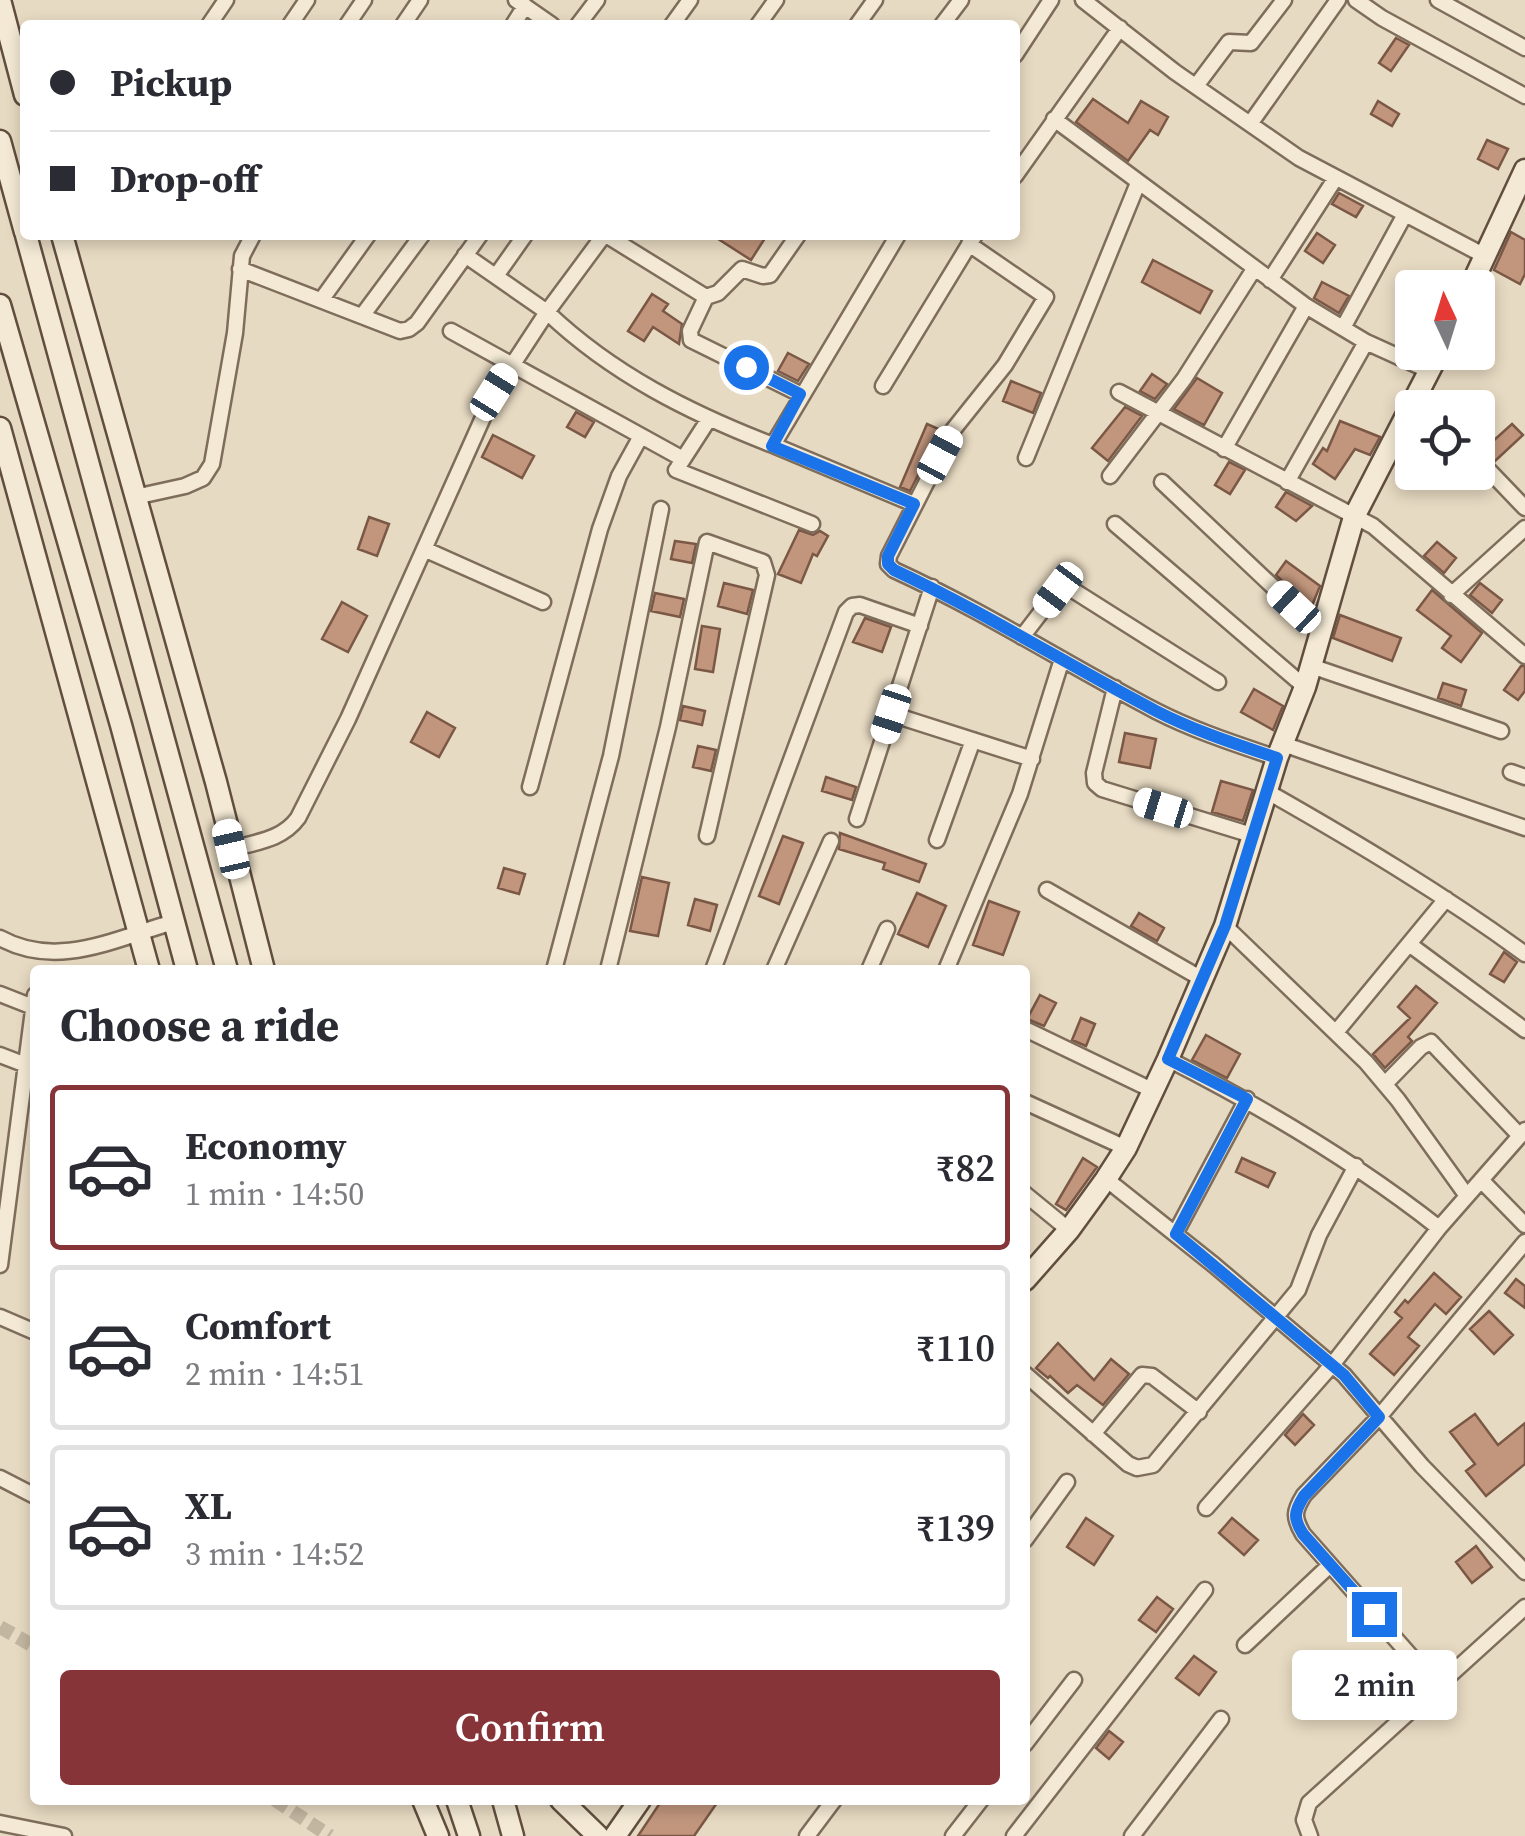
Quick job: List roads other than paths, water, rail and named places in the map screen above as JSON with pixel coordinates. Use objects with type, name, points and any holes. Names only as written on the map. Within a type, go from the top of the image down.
[{"type":"street","points":[[0,0],[20,76]]},
{"type":"street","points":[[582,20],[597,0]]},
{"type":"street","points":[[946,20],[961,0]]},
{"type":"street","points":[[1020,46],[1051,0]]},
{"type":"street","points":[[1083,0],[1196,86],[1335,179],[1485,256]]},
{"type":"street","points":[[1196,86],[1229,42],[1250,43],[1284,0]]},
{"type":"street","points":[[1250,124],[1338,0]]},
{"type":"street","points":[[1356,0],[1525,96]]},
{"type":"street","points":[[1438,0],[1525,48]]},
{"type":"street","points":[[521,3],[545,20]]},
{"type":"street","points":[[1020,169],[1120,28]]},
{"type":"street","points":[[1054,119],[1306,306],[1366,342],[1395,350]]},
{"type":"street","points":[[0,142],[20,216]]},
{"type":"street","points":[[1478,270],[1517,210],[1525,170]]},
{"type":"street","points":[[1270,280],[1335,179]]},
{"type":"street","points":[[1026,458],[1138,184]]},
{"type":"street","points":[[1343,328],[1404,216]]},
{"type":"street","points":[[27,240],[226,965]]},
{"type":"street","points":[[63,240],[216,782],[263,965]]},
{"type":"street","points":[[136,498],[203,478],[212,464],[228,381],[242,256],[250,240]]},
{"type":"street","points":[[322,299],[364,240]]},
{"type":"street","points":[[362,316],[418,240]]},
{"type":"street","points":[[240,269],[391,330],[409,330],[476,240]]},
{"type":"street","points":[[496,276],[521,240]]},
{"type":"street","points":[[231,849],[276,837],[290,829],[298,818],[348,719],[481,420],[511,364],[601,240]]},
{"type":"street","points":[[613,240],[706,297],[718,294],[742,268],[770,275],[794,240]]},
{"type":"street","points":[[772,446],[895,240]]},
{"type":"street","points":[[883,386],[972,240],[1046,297],[1004,365],[953,430],[888,556],[888,564],[1200,731],[1280,751],[1525,828]]},
{"type":"street","points":[[465,255],[547,312],[577,340],[672,402],[914,504]]},
{"type":"street","points":[[1110,476],[1160,413],[1254,269]]},
{"type":"street","points":[[706,297],[690,331],[691,340],[800,394]]},
{"type":"street","points":[[46,308],[80,298]]},
{"type":"street","points":[[0,305],[122,725],[187,965]]},
{"type":"street","points":[[1224,450],[1306,306]]},
{"type":"street","points":[[451,331],[641,436],[677,469],[812,524]]},
{"type":"street","points":[[1287,482],[1366,342]]},
{"type":"street","points":[[1119,392],[1388,536],[1525,656]]},
{"type":"street","points":[[677,469],[709,419]]},
{"type":"street","points":[[0,428],[148,965]]},
{"type":"street","points":[[530,786],[600,529],[619,476],[641,436]]},
{"type":"street","points":[[1033,1258],[1069,1230],[1106,1180],[1126,1148],[1168,1059],[1225,926],[1280,751],[1305,687],[1354,517],[1395,447]]},
{"type":"street","points":[[1495,477],[1525,508]]},
{"type":"street","points":[[1162,482],[1320,632]]},
{"type":"street","points":[[555,965],[610,756],[661,510]]},
{"type":"street","points":[[1115,524],[1305,687]]},
{"type":"street","points":[[1451,595],[1525,528]]},
{"type":"street","points":[[609,965],[668,727],[707,542],[763,562],[767,576],[707,836]]},
{"type":"street","points":[[424,549],[543,602]]},
{"type":"street","points":[[1022,636],[1058,590],[1068,587],[1218,682]]},
{"type":"street","points":[[857,819],[932,588]]},
{"type":"street","points":[[714,965],[846,612],[860,605],[920,626]]},
{"type":"street","points":[[948,965],[998,851],[1032,759],[1062,659]]},
{"type":"street","points":[[1310,666],[1502,731]]},
{"type":"street","points":[[1115,688],[1094,773],[1095,783],[1102,789],[1255,836]]},
{"type":"street","points":[[891,714],[1032,759]]},
{"type":"street","points":[[936,840],[974,740]]},
{"type":"street","points":[[1268,792],[1372,851],[1525,954]]},
{"type":"street","points":[[776,965],[831,841]]},
{"type":"street","points":[[1047,890],[1202,979]]},
{"type":"street","points":[[1337,1031],[1446,899]]},
{"type":"street","points":[[0,938],[41,953],[83,950],[174,922]]},
{"type":"street","points":[[1225,926],[1337,1031],[1385,1084],[1467,1196]]},
{"type":"street","points":[[871,965],[887,929]]},
{"type":"street","points":[[1409,944],[1525,1030]]},
{"type":"street","points":[[39,965],[41,953]]},
{"type":"street","points":[[0,994],[30,1000]]},
{"type":"street","points":[[1030,1030],[1154,1090]]},
{"type":"street","points":[[0,1265],[30,1033]]},
{"type":"street","points":[[1206,1508],[1332,1365],[1439,1228],[1522,1133],[1431,1042],[1421,1046],[1385,1084]]},
{"type":"street","points":[[0,1055],[26,1065]]},
{"type":"street","points":[[1168,1059],[1247,1099],[1356,1166],[1439,1228]]},
{"type":"street","points":[[1176,1234],[1247,1099]]},
{"type":"street","points":[[1030,1104],[1126,1148]]},
{"type":"street","points":[[1030,1378],[1128,1464],[1145,1468],[1160,1460],[1304,1280],[1318,1235],[1356,1166]]},
{"type":"street","points":[[1106,1180],[1332,1365],[1525,1572]]},
{"type":"street","points":[[1481,1180],[1525,1225]]},
{"type":"street","points":[[1030,1198],[1069,1230]]},
{"type":"street","points":[[1438,1688],[1294,1519],[1304,1496],[1379,1417],[1525,1242]]},
{"type":"street","points":[[0,1317],[30,1330]]},
{"type":"street","points":[[1093,1434],[1142,1374],[1152,1376],[1198,1412]]},
{"type":"street","points":[[0,1478],[30,1493]]},
{"type":"street","points":[[1030,1533],[1068,1482]]},
{"type":"street","points":[[1245,1645],[1330,1565]]},
{"type":"street","points":[[1014,1836],[1205,1590]]},
{"type":"street","points":[[1310,1836],[1304,1820],[1309,1802],[1525,1607]]},
{"type":"street","points":[[1030,1737],[1074,1680]]},
{"type":"street","points":[[1132,1836],[1221,1719]]},
{"type":"street","points":[[425,1805],[438,1836]]},
{"type":"street","points":[[459,1805],[470,1836]]},
{"type":"street","points":[[505,1805],[513,1836]]},
{"type":"street","points":[[566,1805],[598,1836]]},
{"type":"street","points":[[615,1836],[637,1805]]},
{"type":"street","points":[[808,1836],[830,1805]]},
{"type":"street","points":[[953,1836],[978,1805]]},
{"type":"street","points":[[0,1823],[64,1836]]},
{"type":"tunnel","points":[[0,1627],[30,1644]]},
{"type":"tunnel","points":[[283,1805],[330,1836]]}]
